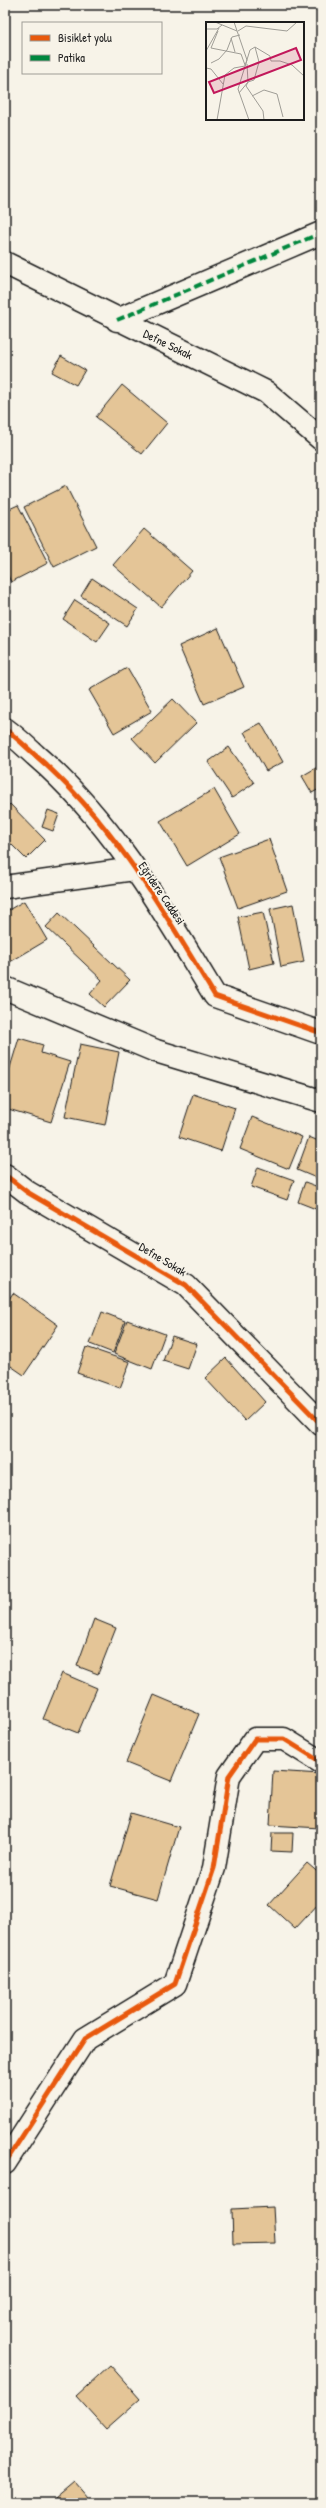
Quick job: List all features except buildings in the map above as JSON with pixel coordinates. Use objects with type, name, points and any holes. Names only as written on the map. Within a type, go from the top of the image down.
[{"type":"street","points":[[117,320],[321,233]]},
{"type":"street","name":"Defne Sokak","points":[[5,263],[117,320],[266,392],[321,439]]},
{"type":"street","name":"Eğridere Caddesi","points":[[5,729],[51,768],[91,810],[156,897],[215,996],[321,1033]]},
{"type":"street","points":[[5,887],[134,869]]},
{"type":"street","points":[[5,988],[156,1051],[321,1100]]},
{"type":"street","name":"Defne Sokak","points":[[5,1175],[27,1192],[186,1285],[321,1424]]},
{"type":"street","points":[[5,2163],[85,2038],[175,1984],[214,1868],[229,1776],[255,1740],[284,1739],[321,1762]]},
{"type":"marked path","points":[[117,320],[321,233]]},
{"type":"cycle path","points":[[5,729],[63,781],[88,808],[112,838],[176,931],[215,996],[321,1033]]},
{"type":"cycle path","points":[[5,1175],[27,1192],[186,1285],[321,1424]]},
{"type":"cycle path","points":[[5,2163],[85,2039],[175,1984],[214,1868],[229,1776],[255,1739],[284,1739],[321,1762]]}]
